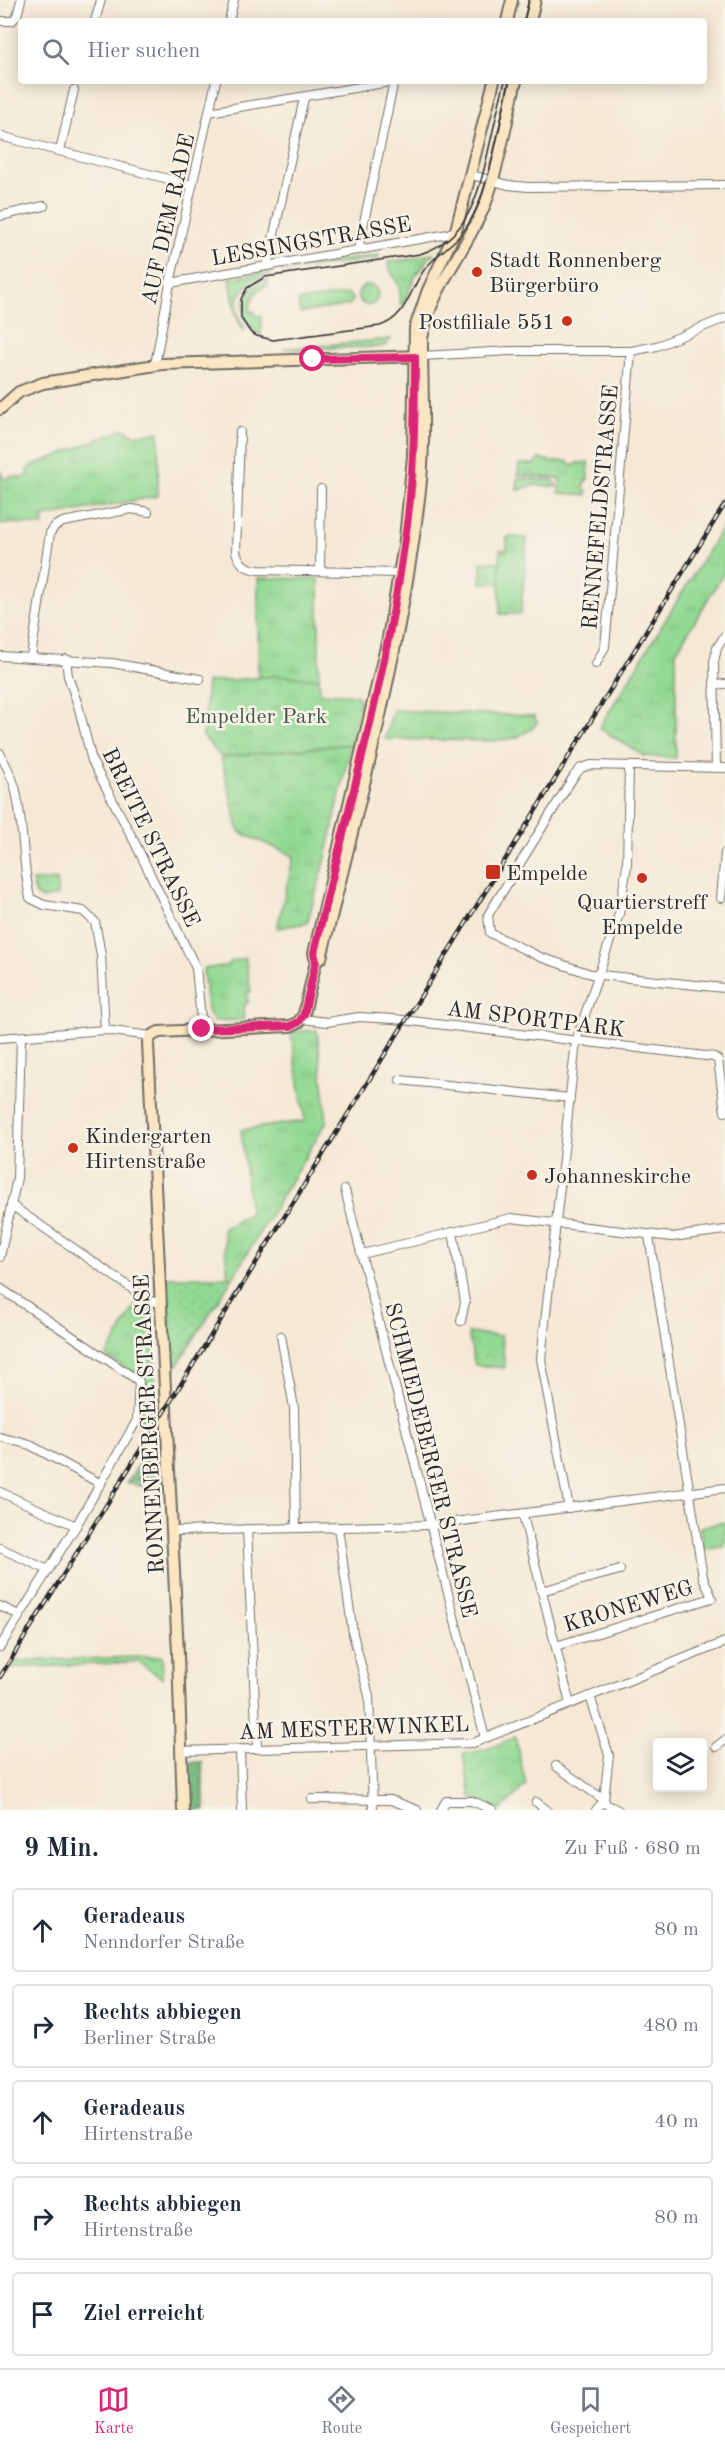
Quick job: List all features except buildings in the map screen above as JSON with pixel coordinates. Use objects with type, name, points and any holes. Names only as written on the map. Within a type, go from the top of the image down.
[{"type":"street","points":[[0,21],[7,23],[17,16],[21,0]]},
{"type":"street","points":[[96,18],[101,0]]},
{"type":"street","points":[[231,18],[234,0]]},
{"type":"street","points":[[508,18],[512,0]]},
{"type":"street","points":[[531,18],[535,0]]},
{"type":"street","name":"AUF DEM RADE","points":[[155,365],[170,283],[215,84]]},
{"type":"street","points":[[209,112],[379,84]]},
{"type":"street","points":[[358,250],[394,84]]},
{"type":"street","points":[[0,1038],[105,1030],[151,1036],[159,1032],[290,1026],[302,1019],[316,961],[321,958],[371,752],[420,497],[422,448],[415,327],[419,312],[456,230],[472,175],[493,84]]},
{"type":"street","points":[[418,357],[428,313],[479,217],[492,180],[515,84]]},
{"type":"street","points":[[60,151],[74,90]]},
{"type":"street","points":[[267,266],[304,98]]},
{"type":"street","points":[[0,136],[192,185]]},
{"type":"street","points":[[472,175],[528,187],[725,185]]},
{"type":"street","points":[[0,216],[44,206]]},
{"type":"street","name":"LESSINGSTRASSE","points":[[170,283],[448,234],[456,230]]},
{"type":"street","points":[[0,409],[8,399],[30,387],[155,365],[210,361],[418,357],[510,351],[631,351],[657,346],[725,318]]},
{"type":"street","name":"RENNEFELDSTRASSE","points":[[596,664],[605,647],[631,351]]},
{"type":"street","points":[[240,432],[236,552],[239,561],[246,568],[404,574]]},
{"type":"street","points":[[320,571],[321,489]]},
{"type":"street","points":[[31,657],[50,533],[55,526],[63,522],[132,509],[148,512]]},
{"type":"street","points":[[716,768],[715,655],[725,635]]},
{"type":"street","points":[[0,656],[112,663],[200,679]]},
{"type":"street","name":"BREITE STRASSE","points":[[66,659],[68,676],[92,761],[196,968],[202,1029]]},
{"type":"street","points":[[714,685],[725,684]]},
{"type":"street","points":[[0,753],[14,785],[22,826],[30,898],[44,905],[84,911],[95,922],[101,955],[105,1030]]},
{"type":"street","points":[[724,988],[599,975],[558,964],[503,941],[490,933],[488,915],[581,768],[591,765],[725,768]]},
{"type":"street","points":[[569,1508],[541,1359],[576,1041],[619,914],[627,866],[629,766]]},
{"type":"street","points":[[721,898],[725,853]]},
{"type":"street","name":"AM SPORTPARK","points":[[302,1019],[327,1022],[359,1017],[394,1020],[714,1057],[718,1060],[725,1108]]},
{"type":"street","name":"RONNENBERGER STRASSE","points":[[151,1036],[148,1043],[162,1303],[183,1810]]},
{"type":"street","points":[[0,1257],[17,1178],[21,1037]]},
{"type":"street","points":[[400,1080],[570,1098]]},
{"type":"street","name":"SCHMIEDEBERGER STRASSE","points":[[345,1190],[485,1738]]},
{"type":"street","points":[[11,1205],[150,1301],[162,1303]]},
{"type":"street","points":[[362,1254],[511,1218],[672,1238],[725,1230]]},
{"type":"street","points":[[453,1232],[465,1302],[461,1321]]},
{"type":"street","points":[[649,1236],[691,1492]]},
{"type":"street","points":[[0,1288],[139,1381],[137,1420],[76,1526],[0,1647]]},
{"type":"street","points":[[281,1336],[294,1408],[296,1528]]},
{"type":"street","points":[[0,1437],[30,1445],[101,1484]]},
{"type":"street","points":[[172,1531],[430,1526],[725,1488]]},
{"type":"street","points":[[0,1492],[76,1526]]},
{"type":"street","name":"KRONEWEG","points":[[556,1647],[712,1598],[702,1577],[691,1492]]},
{"type":"street","points":[[523,1515],[570,1704]]},
{"type":"street","points":[[338,1527],[353,1634],[369,1696],[373,1810]]},
{"type":"street","points":[[247,1529],[257,1748]]},
{"type":"street","points":[[0,1548],[48,1570]]},
{"type":"street","points":[[541,1591],[620,1570]]},
{"type":"street","points":[[0,1606],[19,1615]]},
{"type":"street","name":"AM MESTERWINKEL","points":[[180,1751],[463,1745],[725,1642]]},
{"type":"street","points":[[590,1696],[609,1755],[603,1800],[596,1810]]},
{"type":"street","points":[[716,1747],[725,1740]]},
{"type":"street","points":[[240,1749],[242,1810]]},
{"type":"street","points":[[556,1766],[607,1805],[618,1810]]},
{"type":"street","points":[[312,1799],[372,1798],[401,1802],[417,1810]]},
{"type":"street","points":[[441,1810],[446,1800],[472,1801],[494,1810]]},
{"type":"street","points":[[536,1802],[547,1810]]},
{"type":"green space","points":[[433,253],[415,277],[403,305],[400,304],[400,290],[388,262]]},
{"type":"green space","points":[[378,255],[379,258],[282,272],[282,269]]},
{"type":"green space","points":[[273,271],[273,273],[254,280],[241,293],[237,310],[245,329],[243,331],[236,315],[230,278]]},
{"type":"green space","points":[[268,279],[268,285],[254,295],[250,307],[250,312],[254,311],[255,315],[261,316],[261,335],[246,321],[244,305],[252,290]]},
{"type":"green space","points":[[368,285],[375,288],[378,295],[375,302],[368,305],[361,302],[358,295],[361,288]]},
{"type":"green space","points":[[348,294],[353,300],[349,305],[300,313],[298,301]]},
{"type":"green space","points":[[391,339],[386,345],[378,347],[283,349]]},
{"type":"green space","points":[[124,429],[134,435],[159,432],[158,496],[44,517],[43,526],[14,523],[0,525],[0,470],[4,479],[12,476],[20,478],[28,475],[26,470],[32,466]]},
{"type":"green space","points":[[538,459],[548,460],[548,462],[568,461],[568,464],[577,465],[578,462],[583,464],[588,462],[588,480],[585,480],[584,490],[587,491],[587,495],[559,493],[560,479],[518,475],[519,464],[536,464]]},
{"type":"green space","points":[[518,478],[554,481],[557,487],[533,485],[517,491]]},
{"type":"green space","points":[[725,523],[725,571],[676,652],[676,758],[644,756],[599,728]]},
{"type":"green space","points":[[507,537],[527,538],[521,614],[500,614],[500,550],[507,550]]},
{"type":"green space","points":[[481,562],[500,562],[500,583],[481,583]]},
{"type":"green space","points":[[258,578],[319,579],[319,678],[258,677]]},
{"type":"green space","name":"Empelder Park","points":[[275,676],[319,678],[320,693],[357,695],[360,702],[351,744],[221,757],[203,736],[207,682]]},
{"type":"green space","points":[[393,710],[534,716],[537,722],[532,729],[515,738],[493,741],[385,739]]},
{"type":"green space","points":[[351,744],[325,862],[307,923],[277,928],[294,856],[239,832],[221,757]]},
{"type":"green space","points":[[57,880],[57,896],[42,899],[35,895],[32,881]]},
{"type":"green space","points":[[245,958],[251,992],[247,993],[248,1003],[245,1003],[243,1020],[214,1021],[207,1011],[203,969],[229,965],[229,962]]},
{"type":"green space","points":[[317,1030],[327,1121],[233,1277],[228,1277],[223,1229],[250,1213],[241,1130],[305,1121],[291,1032]]},
{"type":"green space","points":[[167,1277],[233,1277],[169,1378],[172,1368]]},
{"type":"green space","points":[[137,1302],[153,1311],[155,1404],[139,1430],[145,1383],[129,1370],[106,1357]]},
{"type":"green space","points":[[468,1333],[501,1336],[505,1368],[475,1365]]},
{"type":"green space","points":[[158,1434],[161,1491],[127,1483]]},
{"type":"green space","points":[[725,1522],[725,1545],[703,1549],[700,1527]]},
{"type":"green space","points":[[163,1656],[162,1678],[138,1662],[12,1668],[16,1661]]},
{"type":"green space","points":[[515,1737],[526,1784],[501,1810],[471,1797],[463,1754],[487,1749]]},
{"type":"green space","points":[[187,1762],[202,1762],[205,1810],[189,1810]]},
{"type":"tram line","points":[[525,18],[529,0]]},
{"type":"tram line","points":[[504,84],[476,197],[461,225],[450,237],[437,247],[420,254],[265,277],[247,288],[241,299],[241,318],[251,333],[273,340],[380,326],[395,317],[406,304],[427,266],[459,237],[476,209],[489,174],[508,84]]},
{"type":"railway","points":[[0,1677],[725,504]]},
{"type":"place","name":"Stadt Ronnenberg Bürgerbüro","points":[[477,272]]},
{"type":"place","name":"Postfiliale 551","points":[[567,321]]},
{"type":"place","name":"Empelde","points":[[493,872]]},
{"type":"place","name":"Quartierstreff Empelde","points":[[642,878]]},
{"type":"place","name":"Kindergarten Hirtenstraße","points":[[73,1148]]},
{"type":"place","name":"Johanneskirche","points":[[532,1175]]},
{"type":"route","points":[[202,1029],[290,1026],[302,1019],[316,961],[314,953],[388,638],[405,539],[413,456],[415,357],[313,359]]}]
